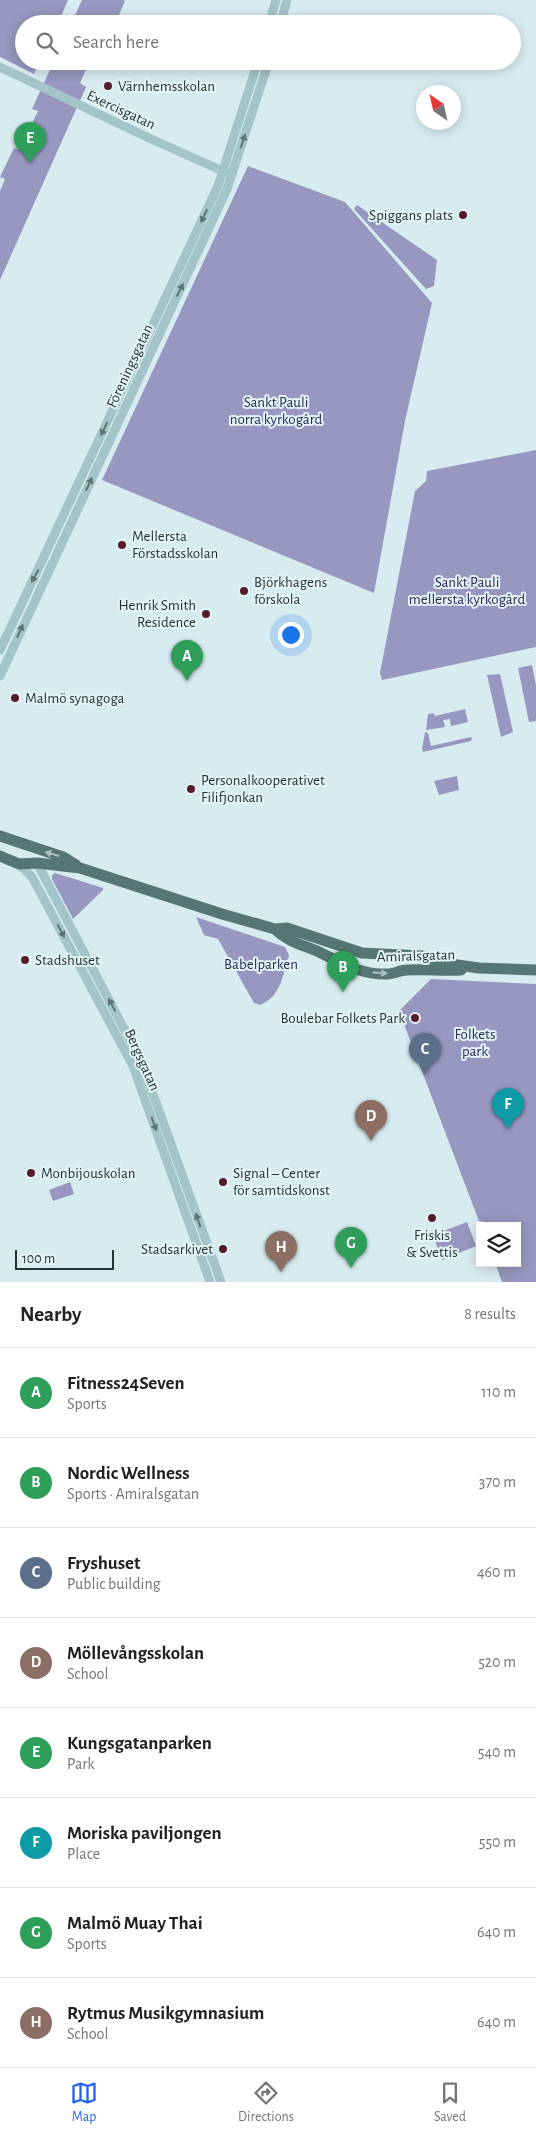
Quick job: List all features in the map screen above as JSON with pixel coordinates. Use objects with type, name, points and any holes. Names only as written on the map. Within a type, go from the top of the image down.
[{"type":"main road","name":"Amiralsgatan","points":[[0,836],[22,845],[63,857],[80,868]]},
{"type":"main road","name":"Amiralsgatan","points":[[22,845],[37,862]]},
{"type":"main road","name":"Amiralsgatan","points":[[0,856],[19,864],[37,862],[80,868],[275,929],[287,928],[362,953],[422,956],[450,964],[479,968],[536,970]]},
{"type":"main road","name":"Amiralsgatan","points":[[275,929],[285,939],[323,954],[348,968],[362,971],[390,974],[405,970],[451,971],[479,968]]},
{"type":"street","points":[[272,15],[276,0]]},
{"type":"street","points":[[283,15],[287,0]]},
{"type":"street","name":"Exercisgatan","points":[[0,67],[228,173]]},
{"type":"street","name":"Föreningsgatan","points":[[0,650],[190,247],[228,173],[256,70]]},
{"type":"street","name":"Föreningsgatan","points":[[0,676],[228,173],[266,70]]},
{"type":"street","name":"Bergsgatan","points":[[37,862],[141,1061],[221,1282]]},
{"type":"street","name":"Bergsgatan","points":[[19,864],[32,877],[133,1066],[210,1282]]},
{"type":"green space","points":[[0,0],[68,0],[62,15],[15,15],[15,64],[0,57]]},
{"type":"green space","points":[[82,0],[125,1],[119,15],[75,15]]},
{"type":"green space","points":[[26,70],[36,70],[34,74]]},
{"type":"green space","points":[[50,70],[86,70],[80,83],[86,87],[0,280],[0,191],[5,179],[0,177],[14,148],[19,150],[38,111],[32,109]]},
{"type":"green space","name":"Sankt Pauli norra kyrkogård","points":[[248,166],[345,202],[432,303],[405,421],[374,593],[102,480]]},
{"type":"green space","points":[[357,205],[437,260],[434,286],[426,289],[354,209]]},
{"type":"green space","name":"Sankt Pauli mellersta kyrkogård","points":[[536,450],[536,647],[382,680],[380,673],[415,491],[426,481],[427,471]]},
{"type":"green space","points":[[532,665],[536,685],[536,721],[529,722],[518,668]]},
{"type":"green space","points":[[500,674],[513,732],[501,737],[487,675]]},
{"type":"green space","points":[[465,709],[468,722],[451,726],[450,719],[443,720],[445,727],[426,730],[428,714],[433,713],[435,716]]},
{"type":"green space","points":[[425,732],[428,733],[431,746],[471,737],[472,739],[471,741],[423,752]]},
{"type":"green space","points":[[457,776],[459,790],[439,795],[434,781]]},
{"type":"green space","points":[[55,873],[103,888],[103,890],[73,919],[52,879],[52,875]]},
{"type":"green space","name":"Babelparken","points":[[196,917],[285,947],[289,955],[283,977],[273,996],[260,1005],[254,1003],[218,939],[204,935]]},
{"type":"green space","name":"Folkets park","points":[[431,979],[536,984],[536,1282],[502,1282],[496,1267],[521,1267],[521,1222],[479,1221],[399,1011]]},
{"type":"green space","points":[[70,1182],[74,1194],[53,1201],[49,1190]]},
{"type":"green space","points":[[467,1222],[476,1246],[442,1260],[433,1235]]},
{"type":"place","name":"Värnhemsskolan","points":[[108,86]]},
{"type":"place","name":"Kungsgatanparken","points":[[30,163]]},
{"type":"place","name":"Spiggans plats","points":[[463,215]]},
{"type":"place","name":"Mellersta Förstadsskolan","points":[[122,545]]},
{"type":"place","name":"Björkhagens förskola","points":[[244,591]]},
{"type":"place","name":"Henrik Smith Residence","points":[[206,614]]},
{"type":"place","name":"Fitness24Seven","points":[[187,681]]},
{"type":"place","name":"Malmö synagoga","points":[[15,698]]},
{"type":"place","name":"Personalkooperativet Filifjonkan","points":[[191,789]]},
{"type":"place","name":"Stadshuset","points":[[25,960]]},
{"type":"place","name":"Nordic Wellness","points":[[343,992]]},
{"type":"place","name":"Boulebar Folkets Park","points":[[415,1018]]},
{"type":"place","name":"Fryshuset","points":[[425,1074]]},
{"type":"place","name":"Moriska paviljongen","points":[[508,1129]]},
{"type":"place","name":"Möllevångsskolan","points":[[371,1141]]},
{"type":"place","name":"Monbijouskolan","points":[[31,1173]]},
{"type":"place","name":"Signal – Center för samtidskonst","points":[[223,1182]]},
{"type":"place","name":"Friskis & Svettis","points":[[432,1218]]},
{"type":"place","name":"Stadsarkivet","points":[[223,1249]]},
{"type":"place","name":"Malmö Muay Thai","points":[[351,1268]]},
{"type":"place","name":"Rytmus Musikgymnasium","points":[[281,1272]]}]
